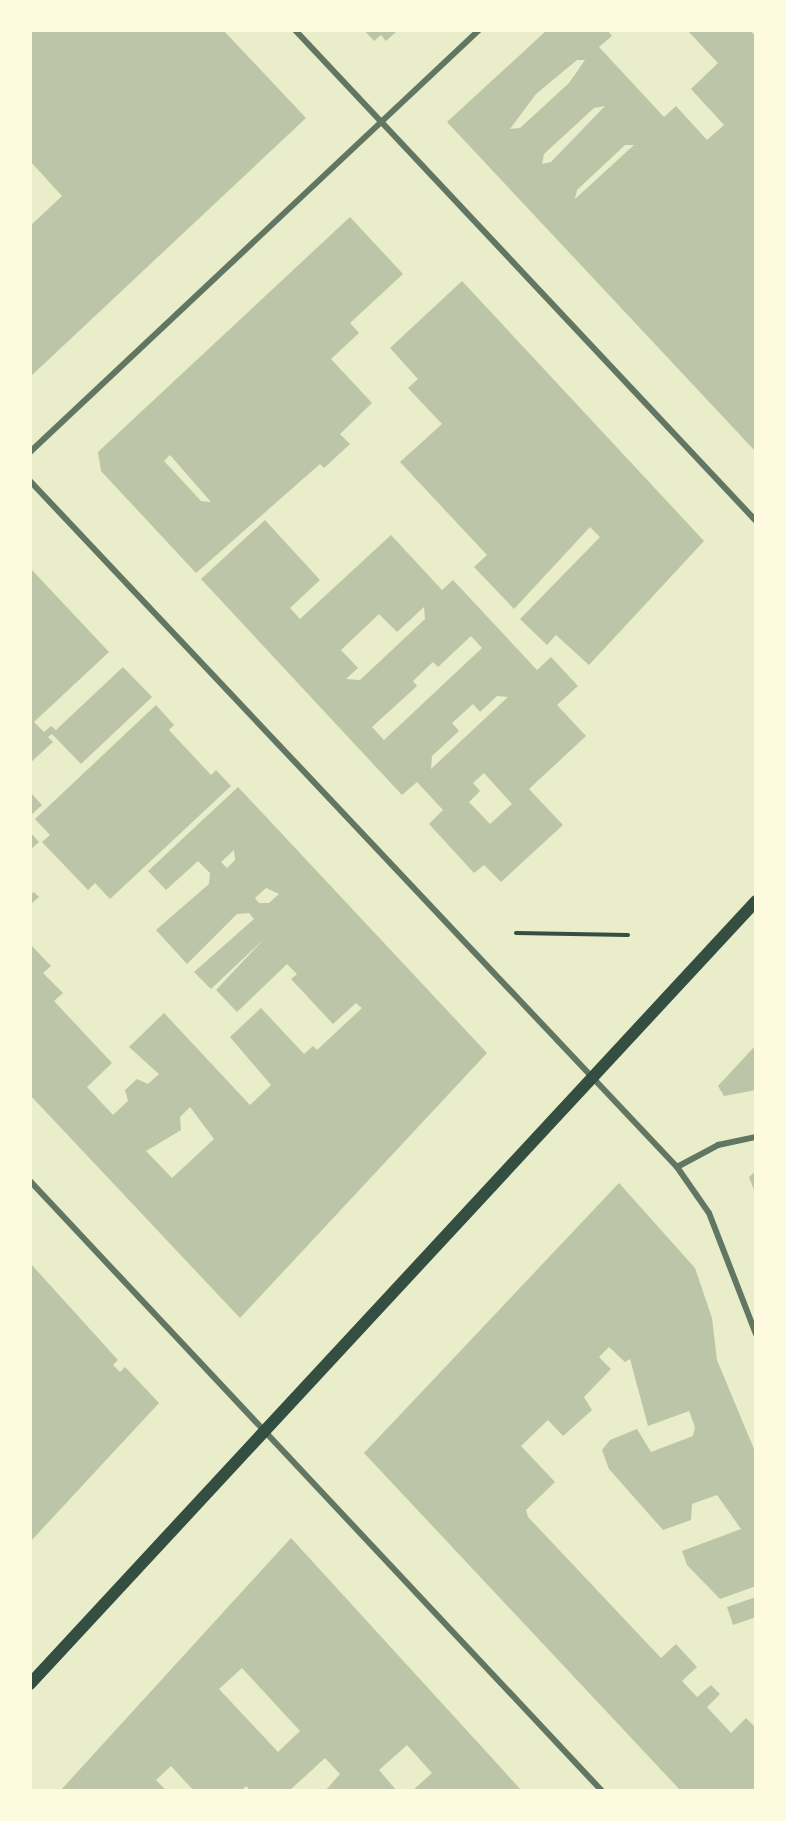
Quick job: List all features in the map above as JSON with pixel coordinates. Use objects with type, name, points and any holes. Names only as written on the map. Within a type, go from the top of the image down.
[{"type":"main road","points":[[30,1684],[756,901]]},
{"type":"street","points":[[295,30],[756,521]]},
{"type":"street","points":[[30,452],[479,30]]},
{"type":"street","points":[[30,481],[592,1080],[677,1167],[709,1213],[756,1334]]},
{"type":"street","points":[[677,1167],[718,1145],[756,1137]]},
{"type":"street","points":[[30,1181],[602,1791]]},
{"type":"path","points":[[516,933],[628,935]]},
{"type":"building","points":[[30,30],[223,30],[306,118],[30,377],[30,226],[62,196],[30,161]]},
{"type":"building","points":[[364,30],[398,30],[386,41],[381,35],[374,41]]},
{"type":"building","points":[[547,30],[607,30],[612,36],[599,47],[664,117],[676,106],[707,140],[724,125],[691,89],[718,63],[687,30],[750,30],[756,37],[756,452],[447,122]],"holes":[[[577,60],[585,60],[569,83],[520,128],[510,129],[536,94]],[[605,106],[551,162],[542,164],[544,154],[594,108]],[[625,145],[634,145],[575,199],[577,190]]]},
{"type":"building","points":[[350,217],[403,274],[350,323],[359,333],[331,359],[372,403],[340,434],[350,444],[324,468],[320,464],[196,573],[101,471],[98,452]],"holes":[[[170,455],[211,502],[201,501],[164,461]]]},
{"type":"building","points":[[462,281],[704,541],[589,665],[556,635],[547,645],[520,619],[600,537],[590,527],[514,609],[474,567],[487,555],[400,462],[442,424],[408,388],[418,379],[390,348]]},
{"type":"building","points":[[265,520],[320,580],[290,608],[300,619],[391,535],[442,590],[453,580],[537,670],[551,657],[578,686],[557,705],[586,736],[529,789],[563,825],[501,882],[484,865],[474,873],[429,824],[443,810],[417,782],[402,795],[201,579]],"holes":[[[424,607],[425,619],[360,680],[346,679],[358,668],[341,650],[379,614],[397,632]],[[471,636],[482,648],[384,740],[372,727],[417,686],[413,681],[433,662],[438,667]],[[497,696],[508,697],[431,769],[432,756],[459,731],[452,723],[473,704],[480,712]],[[484,773],[512,804],[490,824],[469,802],[480,791],[473,783]]]},
{"type":"building","points":[[30,568],[109,652],[34,722],[44,732],[51,726],[56,730],[123,667],[152,697],[81,764],[52,734],[48,737],[53,742],[30,763]]},
{"type":"building","points":[[156,705],[174,725],[169,730],[211,775],[216,770],[231,786],[110,899],[95,883],[88,890],[42,842],[50,835],[35,819]]},
{"type":"building","points":[[238,787],[487,1053],[240,1318],[30,1095],[30,944],[51,966],[43,973],[63,993],[54,1001],[112,1063],[87,1087],[113,1115],[128,1101],[125,1090],[137,1079],[148,1084],[159,1074],[129,1047],[164,1013],[250,1105],[271,1085],[230,1037],[261,1008],[304,1054],[313,1046],[317,1050],[362,1008],[356,1003],[333,1024],[291,979],[297,974],[287,964],[237,1012],[216,990],[264,939],[211,989],[194,972],[254,919],[249,913],[237,914],[187,964],[156,930],[209,884],[210,873],[198,861],[166,890],[148,871]],"holes":[[[234,850],[235,860],[227,868],[221,862]],[[266,888],[279,894],[269,903],[259,903],[255,898]],[[190,1107],[214,1139],[172,1178],[146,1151],[181,1130],[180,1117]]]},
{"type":"building","points":[[30,792],[42,805],[30,816]]},
{"type":"building","points":[[30,832],[39,842],[30,850]]},
{"type":"building","points":[[34,892],[39,897],[30,905],[30,895]]},
{"type":"building","points":[[756,1045],[756,1090],[724,1096],[718,1086]]},
{"type":"building","points":[[756,1171],[756,1195],[749,1177]]},
{"type":"building","points":[[619,1183],[695,1268],[712,1318],[717,1360],[756,1454],[756,1586],[720,1599],[687,1565],[682,1551],[741,1529],[717,1495],[692,1504],[691,1520],[663,1530],[609,1469],[602,1450],[610,1440],[637,1429],[651,1452],[693,1436],[695,1427],[689,1411],[648,1426],[630,1359],[625,1362],[609,1347],[599,1357],[611,1369],[584,1397],[592,1410],[563,1436],[548,1420],[521,1446],[555,1482],[526,1510],[528,1517],[661,1658],[676,1644],[697,1667],[682,1681],[697,1697],[711,1685],[720,1694],[707,1707],[731,1733],[746,1718],[756,1728],[756,1791],[681,1791],[364,1453]]},
{"type":"building","points":[[30,1263],[118,1360],[113,1365],[120,1372],[125,1367],[159,1403],[30,1542]]},
{"type":"building","points":[[291,1538],[522,1791],[412,1791],[432,1773],[407,1745],[379,1770],[397,1791],[325,1791],[340,1774],[325,1758],[289,1791],[251,1791],[246,1786],[241,1791],[194,1791],[171,1766],[156,1780],[167,1791],[60,1791]],"holes":[[[242,1668],[300,1731],[278,1752],[219,1689]]]},
{"type":"building","points":[[756,1597],[756,1617],[733,1625],[727,1607]]}]
